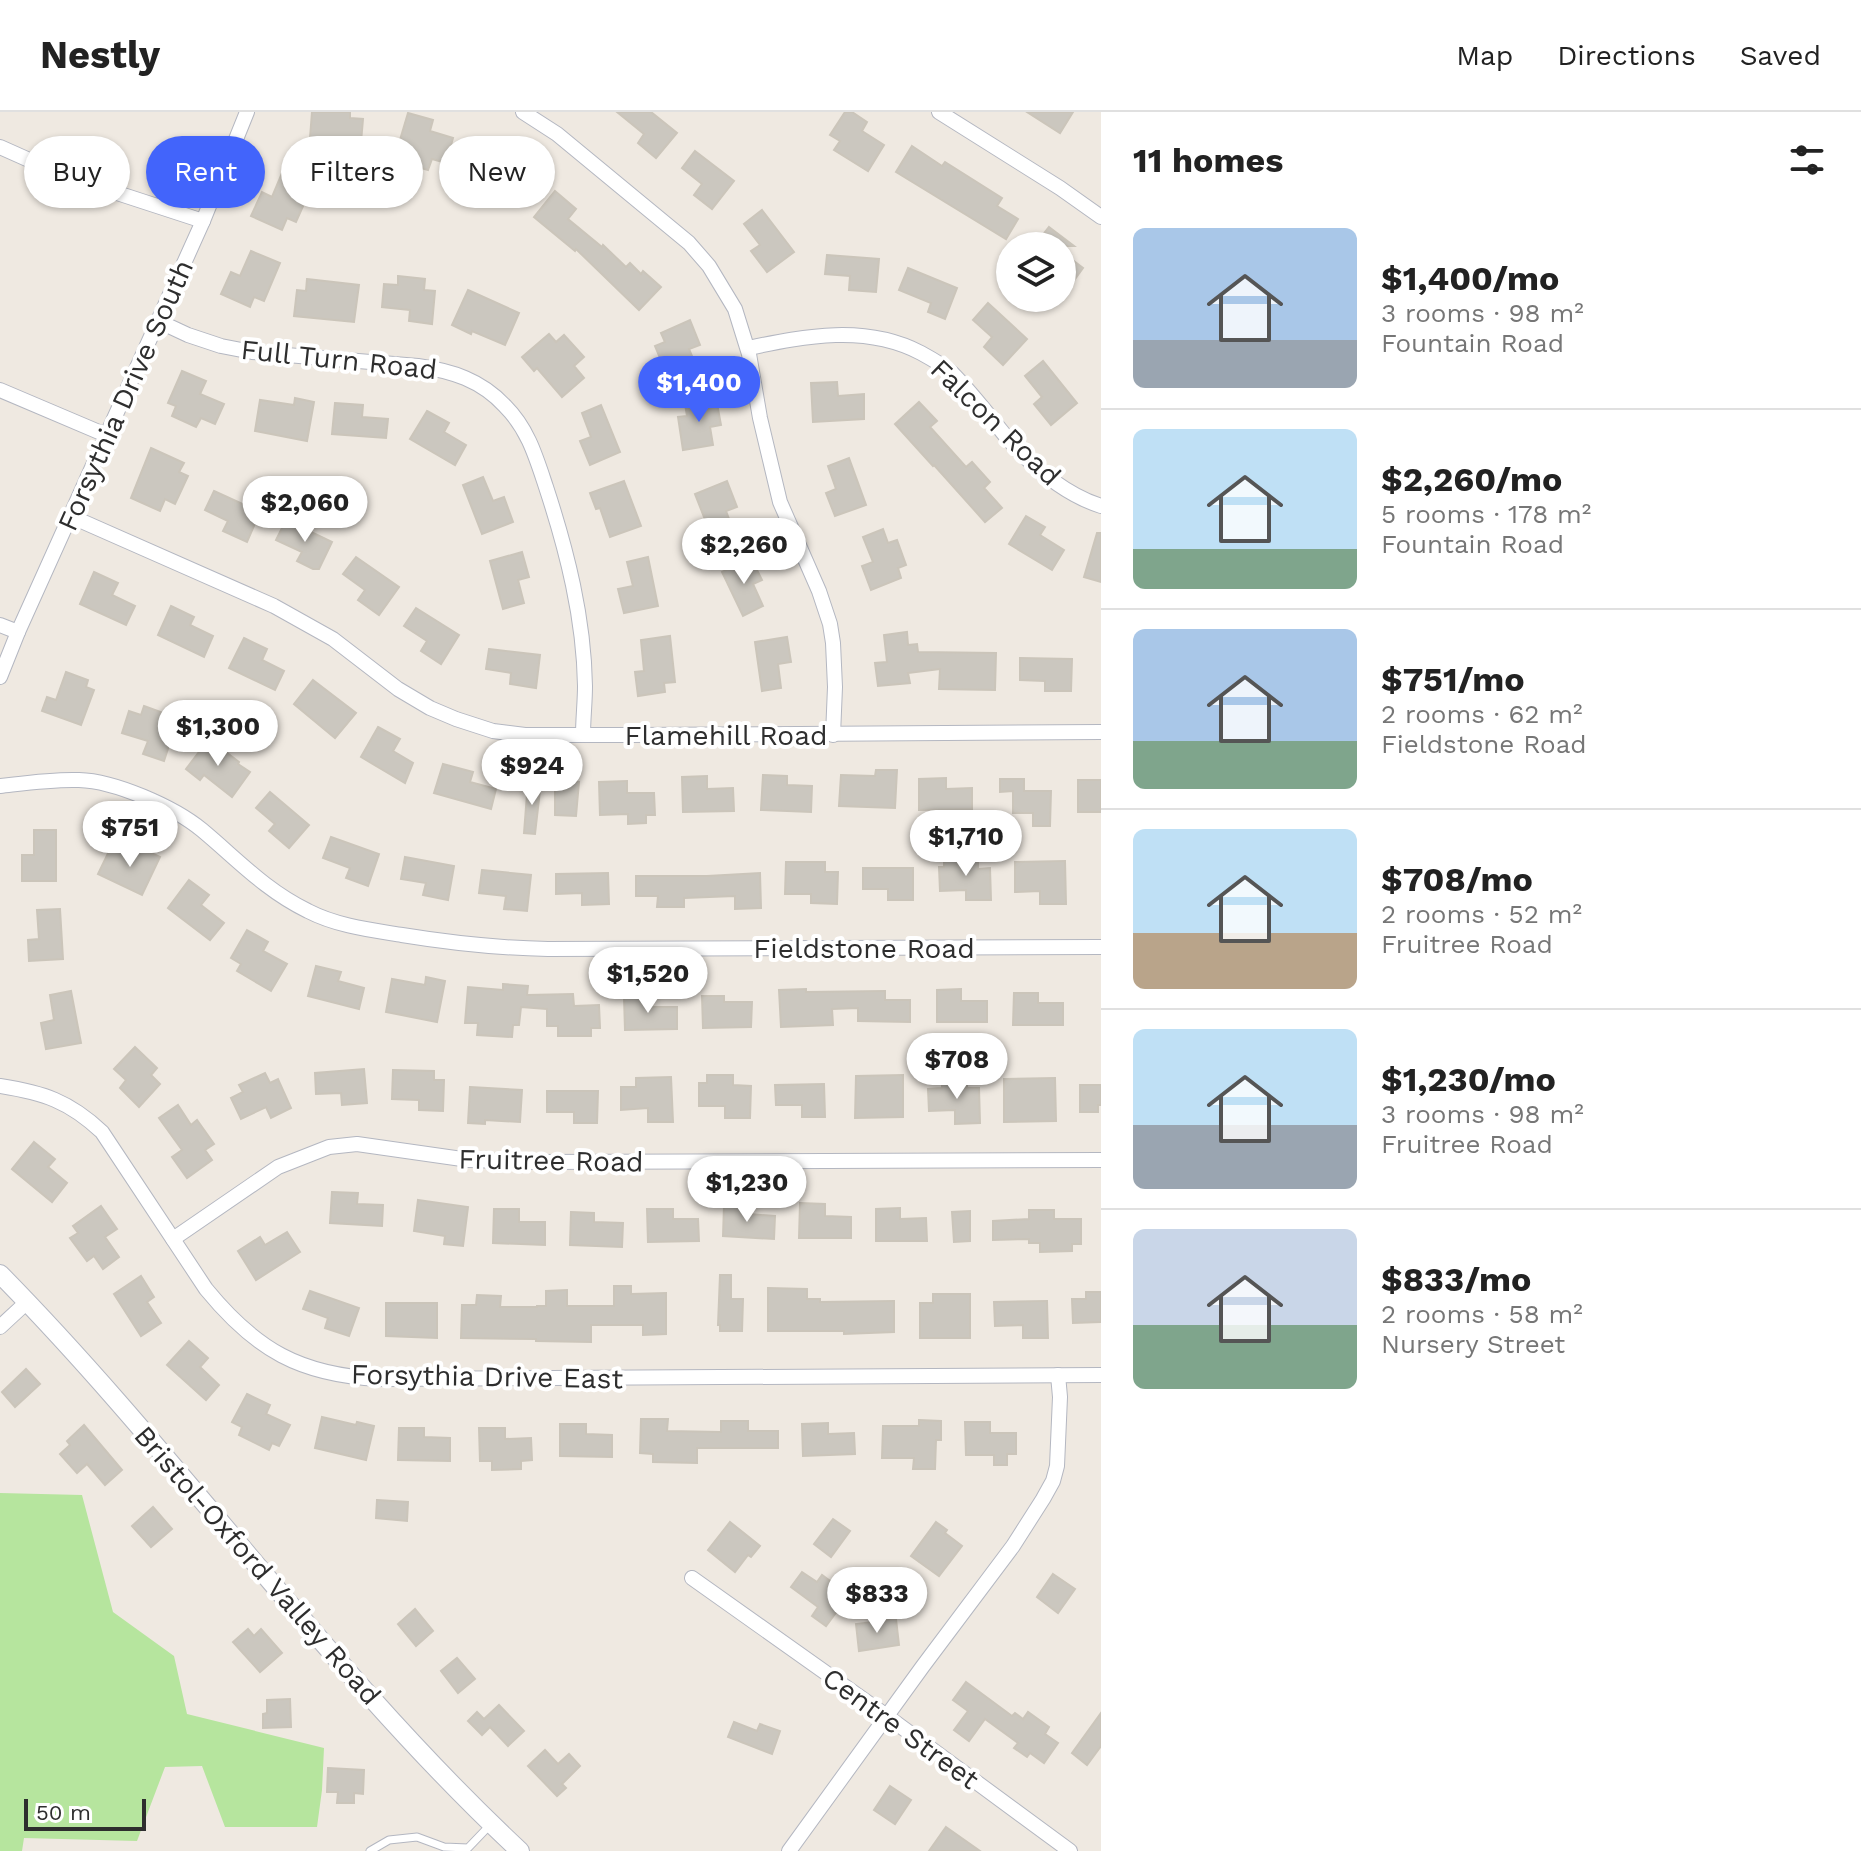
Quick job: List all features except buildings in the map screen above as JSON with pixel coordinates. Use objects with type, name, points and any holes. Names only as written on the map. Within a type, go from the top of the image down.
[{"type":"main road","name":"Bristol-Oxford Valley Road","points":[[0,1274],[102,1383],[413,1745],[520,1851]]},
{"type":"street","name":"Forsythia Drive South","points":[[0,677],[203,221],[247,112]]},
{"type":"street","points":[[523,112],[557,134],[689,243],[709,266],[735,309],[748,348],[766,447],[780,502],[830,624],[835,687],[833,735]]},
{"type":"street","points":[[939,112],[1101,217]]},
{"type":"street","points":[[0,147],[65,176],[203,221]]},
{"type":"street","name":"Full Turn Road","points":[[158,321],[221,346],[252,352],[445,370],[484,387],[505,405],[531,443],[549,495],[575,591],[584,674],[583,735]]},
{"type":"street","name":"Falcon Road","points":[[748,348],[848,334],[908,346],[952,373],[1021,453],[1047,477],[1074,495],[1101,506]]},
{"type":"street","points":[[0,390],[106,435]]},
{"type":"street","name":"Flamehill Road","points":[[70,516],[299,618],[343,646],[398,689],[430,708],[493,731],[525,735],[1101,732]]},
{"type":"street","points":[[0,625],[18,632]]},
{"type":"street","name":"Fieldstone Road","points":[[0,786],[82,780],[136,794],[183,816],[259,881],[282,898],[312,913],[339,923],[450,943],[548,949],[1101,947]]},
{"type":"street","name":"Forsythia Drive East","points":[[0,1086],[49,1096],[87,1118],[102,1132],[206,1289],[225,1312],[264,1346],[288,1360],[314,1369],[351,1378],[410,1379],[1101,1375]]},
{"type":"street","name":"Fruitree Road","points":[[173,1239],[278,1167],[329,1147],[357,1144],[441,1157],[535,1162],[1101,1160]]},
{"type":"street","points":[[0,1327],[27,1302]]},
{"type":"street","points":[[789,1851],[1013,1546],[1053,1481],[1057,1466],[1058,1375]]},
{"type":"street","name":"Centre Street","points":[[692,1578],[1070,1851]]},
{"type":"lane","points":[[370,1851],[389,1840],[417,1837],[444,1847],[468,1848],[491,1824]]},
{"type":"green space","points":[[0,1493],[82,1495],[113,1612],[174,1656],[187,1714],[324,1748],[317,1827],[225,1827],[202,1766],[165,1767],[137,1841],[24,1838],[22,1851],[0,1851]]}]
